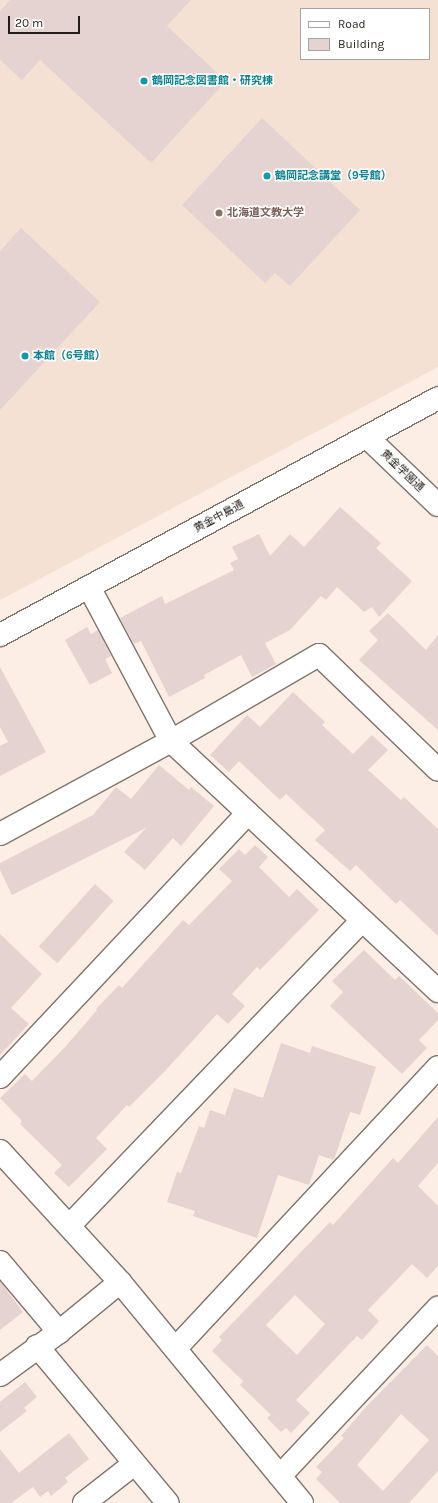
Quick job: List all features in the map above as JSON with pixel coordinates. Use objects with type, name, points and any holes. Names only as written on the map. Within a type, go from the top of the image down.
[{"type":"street","name":"黄金中島通","points":[[0,635],[438,398]]},
{"type":"street","name":"黄金学園通","points":[[367,437],[438,505]]},
{"type":"street","points":[[89,587],[171,741],[438,991]]},
{"type":"street","points":[[0,834],[171,741],[319,655],[438,770]]},
{"type":"street","points":[[0,1077],[248,813]]},
{"type":"street","points":[[70,1226],[362,921]]},
{"type":"street","points":[[176,1348],[438,1067]]},
{"type":"street","points":[[0,1152],[70,1226],[120,1282],[176,1348],[302,1503]]},
{"type":"street","points":[[0,1262],[59,1332]]},
{"type":"street","points":[[0,1375],[37,1346],[59,1332],[120,1282]]},
{"type":"street","points":[[280,1476],[438,1308]]},
{"type":"street","points":[[37,1346],[168,1503]]},
{"type":"street","points":[[84,1503],[134,1464]]},
{"type":"shaded area","name":"北海道文教大学","points":[[0,0],[438,0],[438,367],[0,600]]},
{"type":"building","name":"鶴岡記念図書館・研究棟","points":[[10,0],[191,0],[167,26],[226,81],[151,163],[40,60],[22,80],[0,60],[0,11]]},
{"type":"building","name":"鶴岡記念講堂（9号館）","points":[[262,118],[360,210],[290,286],[275,273],[265,283],[182,205]]},
{"type":"building","name":"本館（6号館）","points":[[21,228],[100,302],[0,410],[0,251]]},
{"type":"building","points":[[340,507],[381,543],[376,548],[412,581],[379,617],[372,607],[364,612],[337,587],[326,600],[321,596],[290,630],[265,643],[276,664],[252,677],[241,655],[204,675],[205,678],[169,697],[141,641],[134,644],[120,618],[162,596],[165,604],[234,570],[230,563],[238,559],[232,547],[259,534],[270,556],[290,534],[304,547]]},
{"type":"building","points":[[388,613],[426,650],[438,635],[438,730],[359,660],[378,640],[369,631]]},
{"type":"building","points":[[87,627],[91,634],[98,630],[111,656],[105,659],[112,673],[90,685],[65,640]]},
{"type":"building","points":[[0,667],[46,752],[0,776],[0,746],[8,742],[0,727]]},
{"type":"building","points":[[293,692],[325,722],[322,725],[353,754],[372,735],[388,750],[368,770],[401,800],[404,797],[438,829],[438,936],[400,900],[396,904],[356,865],[350,871],[315,840],[325,830],[286,794],[280,800],[239,761],[229,772],[210,755],[247,715],[260,727]]},
{"type":"building","points":[[159,765],[189,790],[191,787],[214,806],[181,846],[173,838],[145,870],[124,852],[146,828],[12,895],[0,870],[0,863],[93,815],[116,787],[131,799]]},
{"type":"building","points":[[255,845],[268,857],[259,867],[289,897],[297,889],[319,910],[260,970],[257,967],[232,994],[245,1006],[228,1024],[217,1014],[165,1071],[129,1107],[127,1105],[96,1138],[107,1149],[69,1187],[54,1173],[62,1165],[20,1124],[22,1121],[0,1098],[25,1074],[32,1081],[65,1047],[97,1010],[96,1009],[119,985],[122,988],[183,920],[189,925],[232,881],[219,869],[239,849],[245,855]]},
{"type":"building","points":[[95,884],[114,901],[57,963],[39,946]]},
{"type":"building","points":[[0,934],[42,974],[11,1008],[29,1024],[0,1055]]},
{"type":"building","points":[[364,950],[395,980],[399,976],[438,1013],[438,1020],[419,1040],[427,1048],[402,1074],[330,1006],[343,992],[332,981]]},
{"type":"building","points":[[281,1043],[310,1053],[312,1046],[376,1067],[360,1115],[350,1112],[334,1160],[319,1155],[309,1185],[278,1175],[257,1238],[193,1216],[195,1211],[167,1202],[177,1172],[181,1173],[199,1126],[204,1128],[210,1110],[225,1115],[234,1088],[263,1098]]},
{"type":"building","points":[[438,1117],[438,1163],[418,1186],[438,1206],[438,1266],[427,1278],[412,1264],[368,1310],[379,1321],[362,1340],[357,1336],[296,1400],[310,1413],[291,1433],[286,1428],[281,1432],[267,1418],[271,1415],[240,1385],[243,1381],[212,1351],[222,1340],[219,1337],[330,1222],[333,1225],[393,1158],[398,1163]],"holes":[[[295,1295],[325,1324],[297,1355],[266,1325]]]},
{"type":"building","points":[[0,1281],[23,1312],[0,1330]]},
{"type":"building","points":[[427,1345],[438,1356],[438,1471],[409,1503],[340,1503],[316,1479],[322,1472],[316,1467],[344,1438],[341,1436],[365,1408]],"holes":[[[401,1414],[429,1440],[383,1491],[357,1465]]]},
{"type":"building","points":[[25,1382],[37,1397],[24,1408],[27,1411],[0,1432],[0,1402]]},
{"type":"building","points":[[69,1433],[89,1459],[65,1478],[68,1482],[51,1496],[48,1491],[40,1497],[33,1487],[11,1503],[0,1503],[0,1449],[19,1473]]},
{"type":"place","name":"鶴岡記念図書館・研究棟","points":[[144,81]]},
{"type":"place","name":"鶴岡記念講堂（9号館）","points":[[267,176]]},
{"type":"place","name":"北海道文教大学","points":[[219,213]]},
{"type":"place","name":"本館（6号館）","points":[[25,356]]}]
